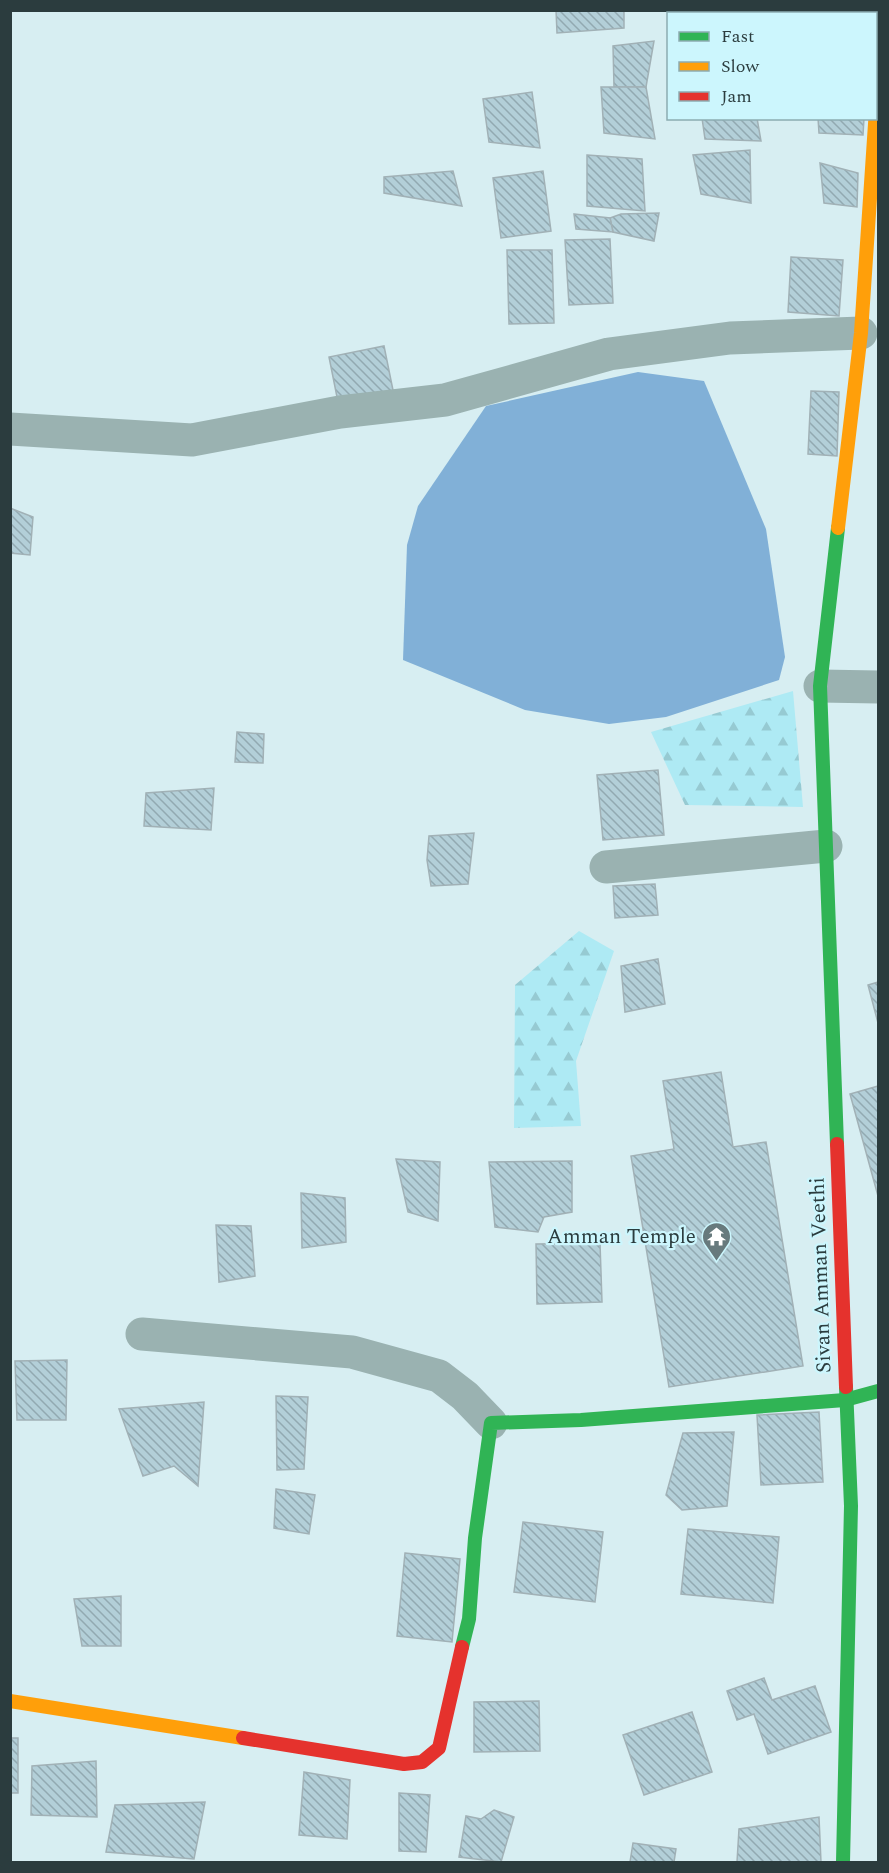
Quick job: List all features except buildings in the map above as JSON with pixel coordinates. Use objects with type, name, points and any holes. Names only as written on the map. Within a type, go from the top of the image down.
[{"type":"street","name":"Sivan Amman Veethi","points":[[877,107],[879,79]]},
{"type":"street","name":"Sivan Amman Veethi","points":[[843,1863],[851,1506],[820,686],[861,333],[876,120]]},
{"type":"street","points":[[10,429],[192,440],[340,411],[445,400],[609,354],[730,338],[861,333]]},
{"type":"street","points":[[820,686],[879,687]]},
{"type":"street","points":[[606,867],[826,846]]},
{"type":"street","points":[[142,1334],[352,1352],[439,1376],[465,1396],[491,1423],[582,1420],[846,1400],[879,1390]]},
{"type":"street","points":[[10,1701],[404,1764],[422,1762],[439,1748],[469,1618],[475,1538],[491,1423]]},
{"type":"green space","points":[[793,691],[803,807],[685,805],[651,732]]},
{"type":"green space","points":[[579,931],[614,951],[576,1061],[581,1126],[514,1128],[515,985]]},
{"type":"shaded area","points":[[638,372],[704,381],[766,529],[785,657],[779,680],[666,717],[609,724],[525,710],[403,660],[407,545],[418,506],[486,406]]},
{"type":"traffic: fast","points":[[837,1144],[820,686],[838,528]]},
{"type":"traffic: fast","points":[[843,1862],[851,1506],[846,1387]]},
{"type":"traffic: fast","points":[[462,1647],[469,1619],[475,1538],[491,1423],[581,1420],[845,1400],[878,1391]]},
{"type":"traffic: slow","points":[[877,94],[878,79]]},
{"type":"traffic: slow","points":[[838,528],[861,333],[875,120]]},
{"type":"traffic: slow","points":[[10,1701],[243,1738]]},
{"type":"traffic: jam","points":[[837,1144],[846,1387]]},
{"type":"traffic: jam","points":[[243,1738],[404,1764],[422,1762],[439,1748],[462,1647]]},
{"type":"place","name":"Amman Temple","points":[[717,1262]]}]
